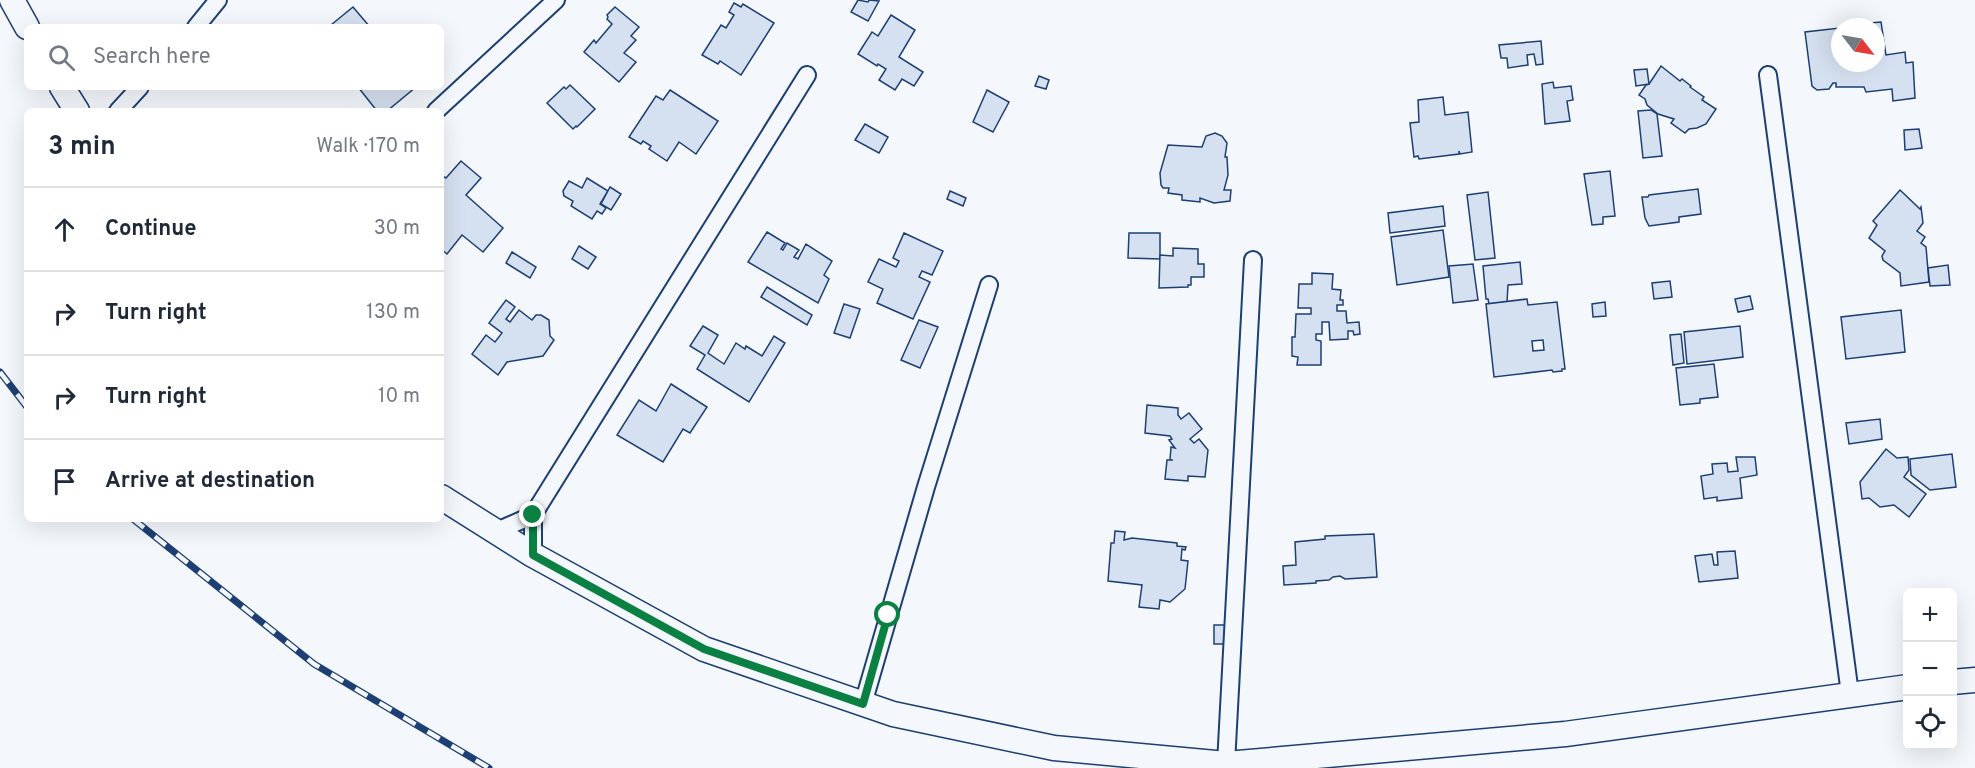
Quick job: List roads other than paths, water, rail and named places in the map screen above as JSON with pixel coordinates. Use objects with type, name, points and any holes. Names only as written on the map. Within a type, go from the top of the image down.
[{"type":"street","points":[[12,0],[25,24]]},
{"type":"street","points":[[198,24],[218,0]]},
{"type":"street","points":[[439,108],[556,0]]},
{"type":"street","points":[[533,555],[533,515],[807,75]]},
{"type":"street","points":[[1768,75],[1850,694]]},
{"type":"street","points":[[64,90],[75,108]]},
{"type":"street","points":[[121,108],[137,90]]},
{"type":"street","points":[[1226,764],[1253,260]]},
{"type":"street","points":[[863,704],[926,487],[989,285]]},
{"type":"street","points":[[444,499],[533,555],[704,649],[893,714],[1054,748],[1226,764],[1565,735],[1903,688]]},
{"type":"street","points":[[495,532],[533,515]]},
{"type":"street","points":[[1957,682],[1975,680]]},
{"type":"railway","points":[[0,372],[24,403]]},
{"type":"railway","points":[[137,522],[314,664],[489,768]]}]
